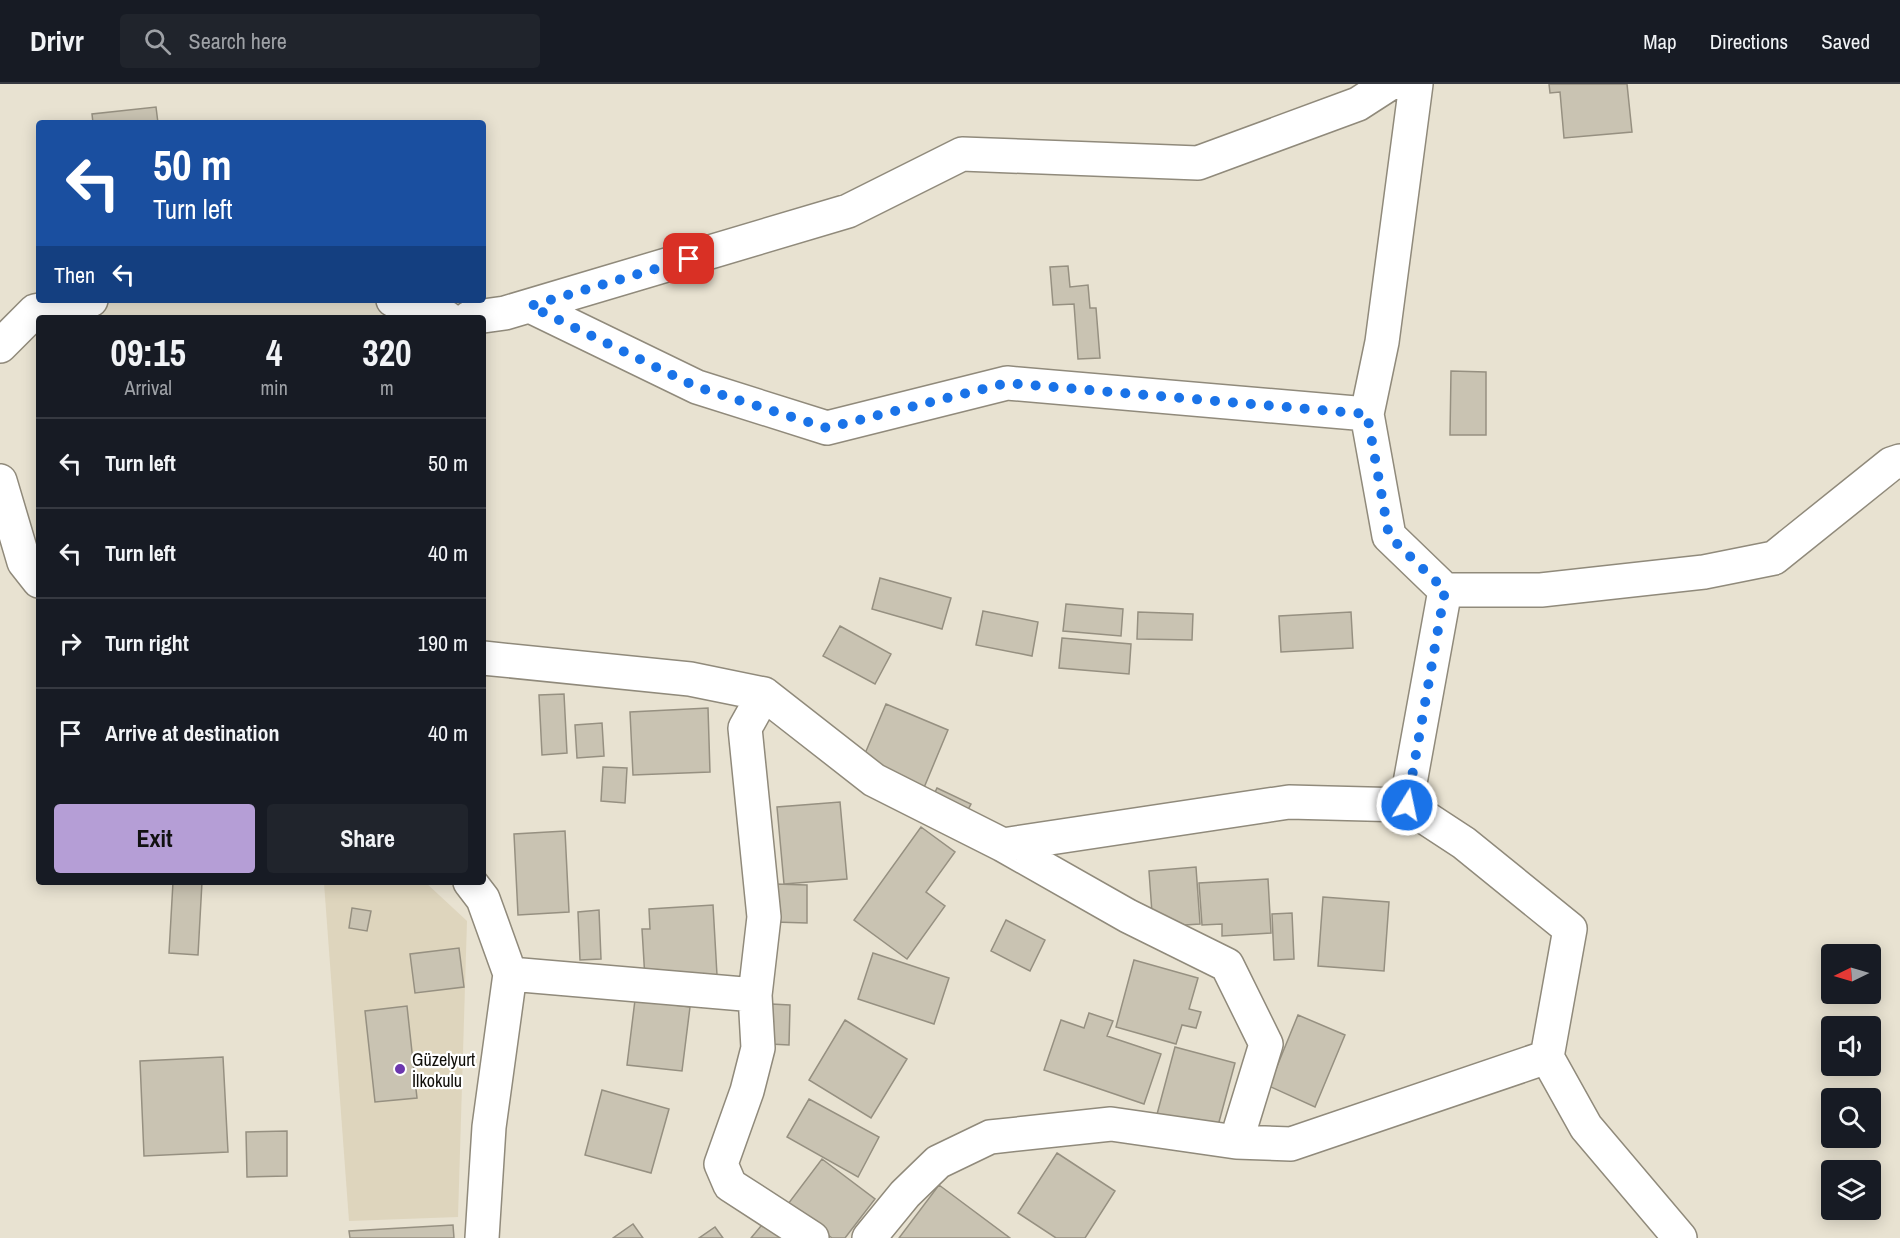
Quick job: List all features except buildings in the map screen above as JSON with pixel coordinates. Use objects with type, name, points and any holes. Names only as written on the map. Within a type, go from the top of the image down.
[{"type":"street","points":[[486,316],[505,314],[848,211],[962,154],[1198,163],[1358,104],[1389,84]]},
{"type":"street","points":[[1416,84],[1382,342],[1367,414],[1389,536],[1445,590],[1540,590],[1704,572],[1774,558],[1891,464],[1900,461]]},
{"type":"street","points":[[0,346],[35,311],[76,303]]},
{"type":"street","points":[[402,303],[438,315]]},
{"type":"street","points":[[530,306],[697,387],[827,428],[1007,383],[1367,414]]},
{"type":"street","points":[[0,481],[21,567]]},
{"type":"street","points":[[1407,805],[1445,590]]},
{"type":"street","points":[[486,658],[690,679],[764,694],[874,780],[1003,845],[1128,916],[1227,965],[1266,1044],[1236,1142]]},
{"type":"street","points":[[764,694],[745,728],[764,917],[755,995],[758,1048],[747,1092],[721,1164],[730,1185],[812,1238]]},
{"type":"street","points":[[1003,845],[1289,802],[1407,805],[1464,843],[1570,929],[1547,1057],[1587,1127],[1680,1238]]},
{"type":"street","points":[[472,885],[483,899],[510,974],[489,1127],[482,1238]]},
{"type":"street","points":[[510,974],[755,995]]},
{"type":"street","points":[[869,1238],[905,1194],[938,1162],[990,1137],[1112,1124],[1236,1142],[1291,1144],[1547,1057]]},
{"type":"shaded area","name":"Güzelyurt İlkokulu","points":[[324,885],[428,885],[467,921],[458,1217],[349,1221]]},
{"type":"place","name":"Güzelyurt İlkokulu","points":[[400,1069]]},
{"type":"route","points":[[689,259],[530,306],[697,387],[827,428],[1007,383],[1367,414],[1389,536],[1445,590],[1407,805]]}]
